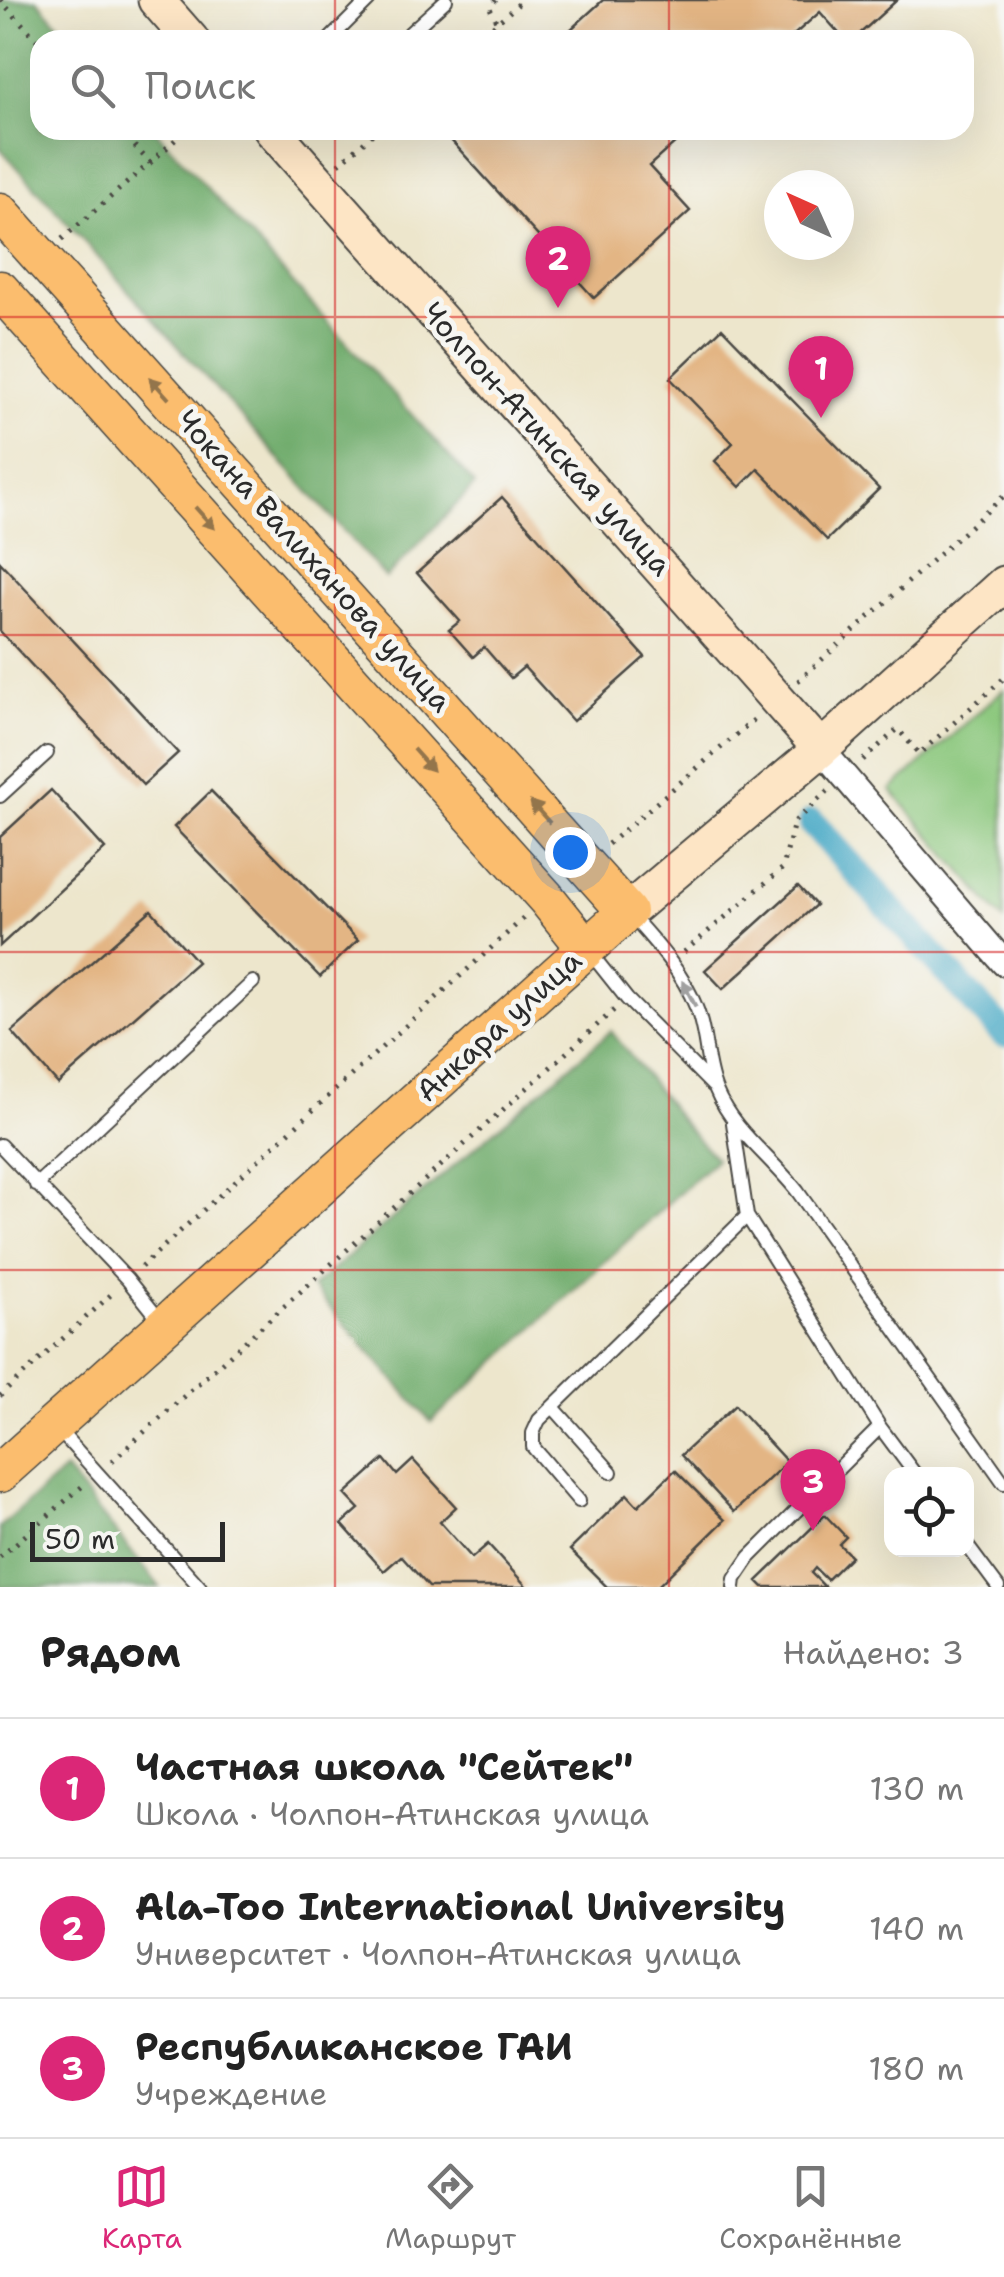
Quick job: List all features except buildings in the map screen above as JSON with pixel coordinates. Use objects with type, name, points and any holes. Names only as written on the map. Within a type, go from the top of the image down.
[{"type":"main road","name":"Чокана Валиханова улица","points":[[0,212],[628,912]]},
{"type":"main road","name":"Чокана Валиханова улица","points":[[0,290],[546,898],[586,948]]},
{"type":"main road","name":"Анкара улица","points":[[0,1473],[628,912]]},
{"type":"street","points":[[156,0],[183,30]]},
{"type":"street","name":"Чолпон-Атинская улица","points":[[286,140],[317,181],[821,749]]},
{"type":"street","name":"Анкара улица","points":[[628,912],[821,749],[1004,584]]},
{"type":"street","points":[[821,749],[1004,963]]},
{"type":"lane","points":[[339,30],[369,0]]},
{"type":"lane","points":[[413,30],[446,0]]},
{"type":"lane","points":[[0,796],[48,752]]},
{"type":"lane","points":[[628,912],[672,962],[697,1008],[714,1088]]},
{"type":"lane","points":[[586,948],[714,1088],[733,1123],[774,1162],[798,1192],[1004,1482]]},
{"type":"lane","points":[[36,1185],[253,982]]},
{"type":"lane","points":[[733,1123],[747,1216],[880,1428],[910,1467]]},
{"type":"lane","points":[[0,1145],[165,1326]]},
{"type":"lane","points":[[579,1501],[532,1447],[539,1420],[747,1216]]},
{"type":"lane","points":[[553,1407],[611,1472]]},
{"type":"lane","points":[[54,1425],[200,1587]]},
{"type":"lane","points":[[734,1587],[750,1557],[880,1428]]},
{"type":"lane","points":[[974,1554],[1001,1586]]},
{"type":"path","points":[[0,0],[30,32]]},
{"type":"path","points":[[496,0],[490,8],[496,23]]},
{"type":"path","points":[[489,30],[523,0]]},
{"type":"path","points":[[129,140],[150,163]]},
{"type":"path","points":[[41,257],[175,140]]},
{"type":"path","points":[[317,181],[366,140]]},
{"type":"path","points":[[586,863],[1004,496]]},
{"type":"path","points":[[672,962],[783,868],[794,822],[898,729],[919,754],[1004,678]]},
{"type":"path","points":[[0,1396],[546,898]]},
{"type":"path","points":[[0,1557],[98,1474],[628,998]]},
{"type":"green space","points":[[0,0],[37,0],[64,30],[30,30],[30,140],[164,140],[475,485],[386,578],[0,148]]},
{"type":"green space","points":[[1004,689],[1004,921],[891,790]]},
{"type":"green space","points":[[611,1031],[716,1159],[431,1422],[312,1287]]},
{"type":"green space","points":[[65,1470],[160,1587],[0,1587],[0,1527]]},
{"type":"waterway","points":[[812,823],[1004,1034]]},
{"type":"place","name":"Ala-Too International University","points":[[558,308]]},
{"type":"place","name":"Частная школа \"Сейтек\"","points":[[821,418]]},
{"type":"place","name":"Республиканское ГАИ","points":[[813,1531]]}]
